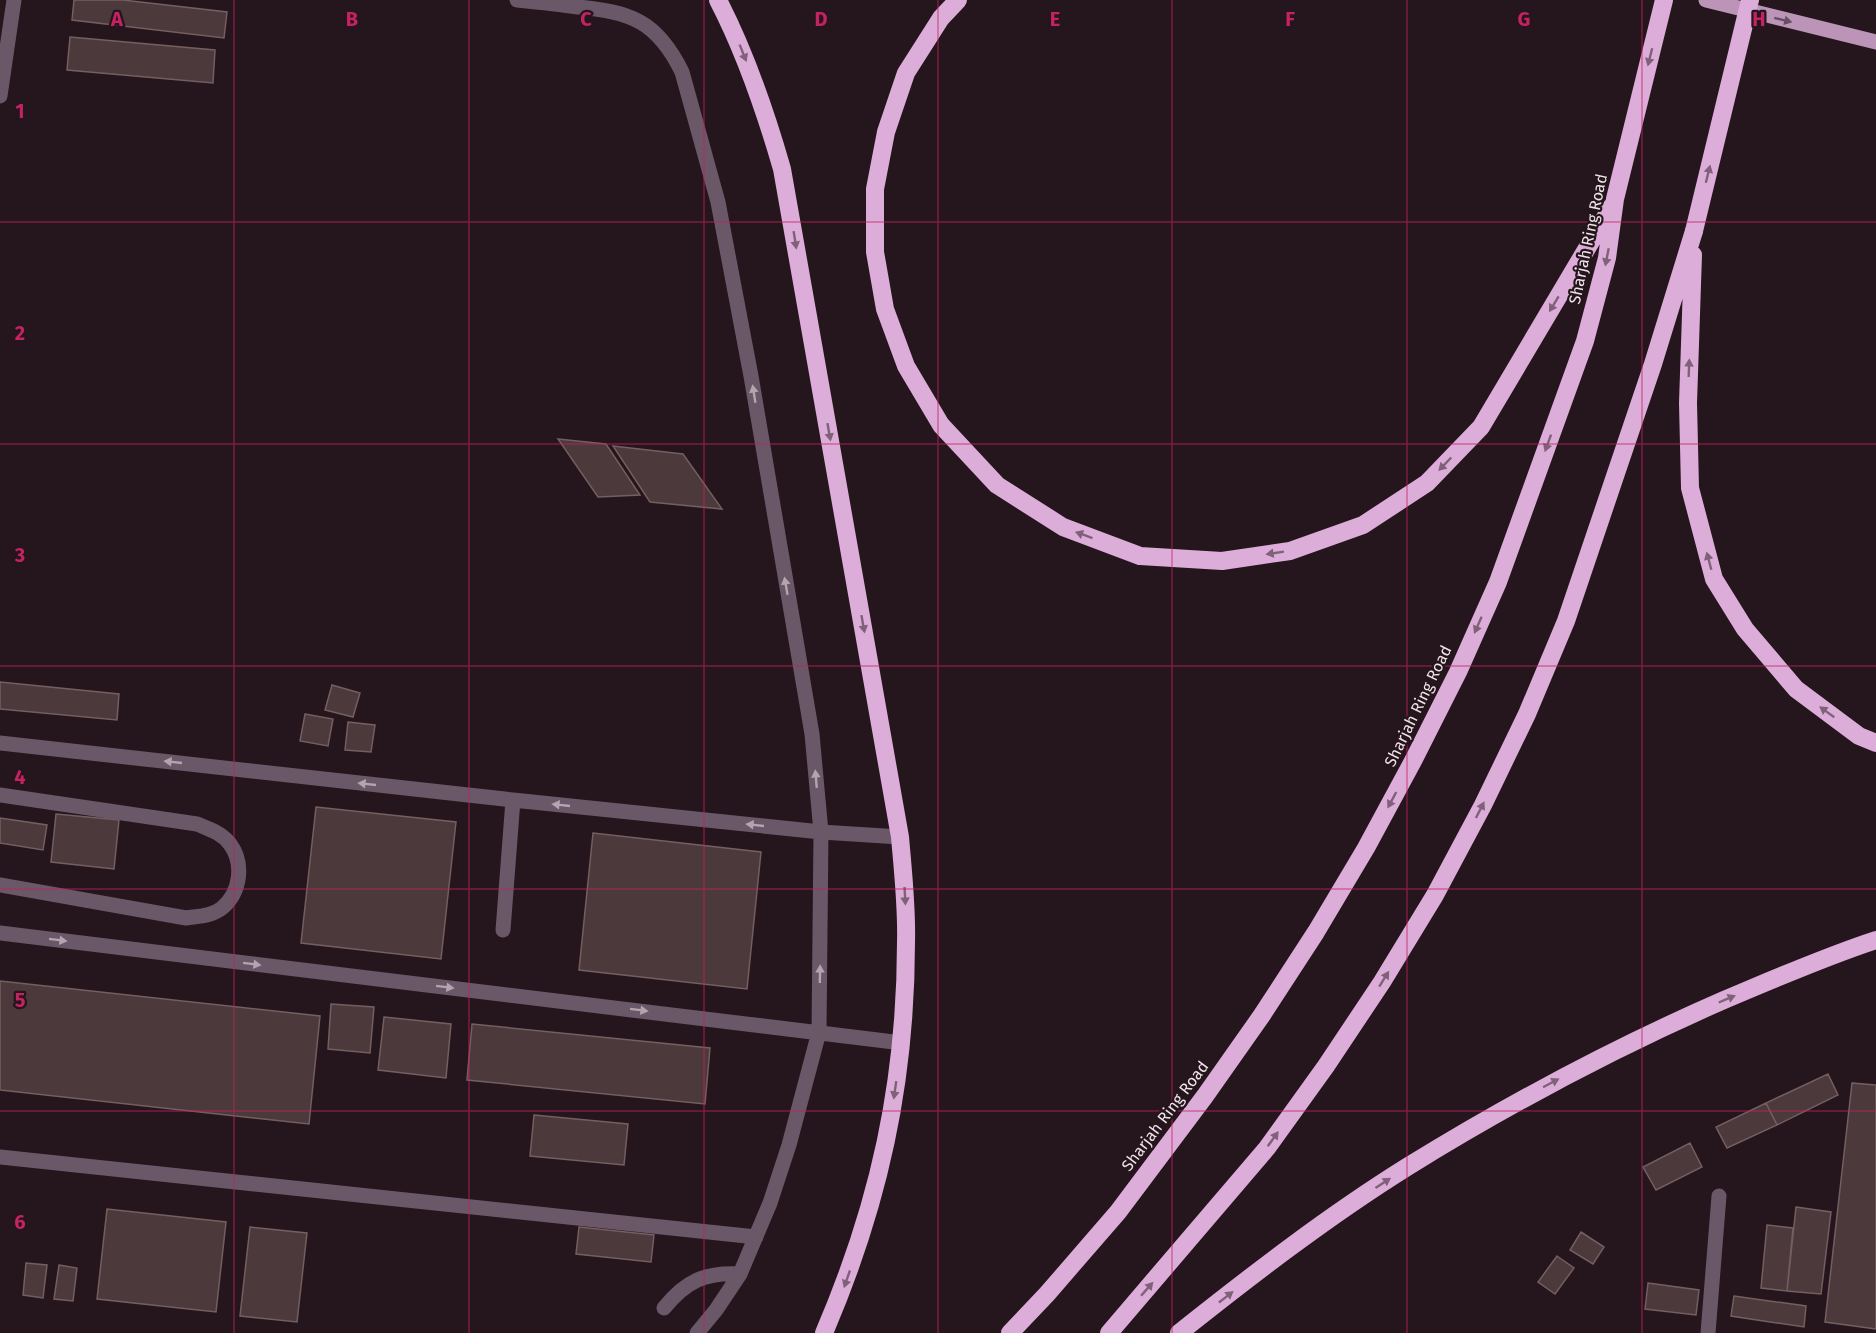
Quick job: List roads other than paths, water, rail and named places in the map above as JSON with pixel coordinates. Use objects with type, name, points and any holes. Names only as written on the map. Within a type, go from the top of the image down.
[{"type":"highway","points":[[718,0],[754,80],[782,169],[900,837],[906,940],[906,992],[902,1043],[889,1131],[880,1175],[848,1276],[824,1333]]},
{"type":"highway","points":[[958,0],[941,18],[906,73],[886,132],[875,189],[875,252],[885,309],[906,366],[941,425],[997,484],[1063,527],[1140,556],[1222,561],[1290,551],[1363,525],[1427,483],[1480,427],[1616,199]]},
{"type":"highway","name":"Sharjah Ring Road","points":[[1010,1333],[1118,1212],[1262,1016],[1366,848],[1458,672],[1498,582],[1577,363],[1607,258],[1616,199],[1664,0]]},
{"type":"highway","points":[[1109,1333],[1267,1148],[1326,1066],[1382,982],[1435,895],[1527,714],[1566,621],[1653,364],[1694,231],[1750,0]]},
{"type":"highway","points":[[1694,231],[1688,403],[1690,488],[1714,579],[1745,629],[1796,689],[1859,736],[1876,743]]},
{"type":"highway","points":[[1179,1333],[1276,1258],[1354,1202],[1508,1107],[1594,1060],[1678,1020],[1876,940]]},
{"type":"main road","points":[[1706,0],[1876,42]]},
{"type":"lane","points":[[0,96],[14,0]]},
{"type":"lane","points":[[517,0],[602,9],[631,16],[648,26],[662,39],[674,55],[682,72],[718,202],[751,376],[810,723],[821,832],[819,1032],[771,1203],[740,1274],[716,1310],[697,1333]]},
{"type":"lane","points":[[630,0],[631,16]]},
{"type":"lane","points":[[0,743],[513,800],[821,832],[900,837]]},
{"type":"lane","points":[[0,795],[198,824],[216,832],[229,843],[237,859],[239,877],[234,894],[221,909],[206,916],[186,918],[0,885]]},
{"type":"lane","points":[[503,930],[513,800]]},
{"type":"lane","points":[[0,933],[902,1043]]},
{"type":"lane","points":[[0,1157],[756,1237]]},
{"type":"lane","points":[[1708,1333],[1719,1196]]},
{"type":"lane","points":[[664,1308],[685,1286],[697,1279],[711,1275],[740,1274]]}]
